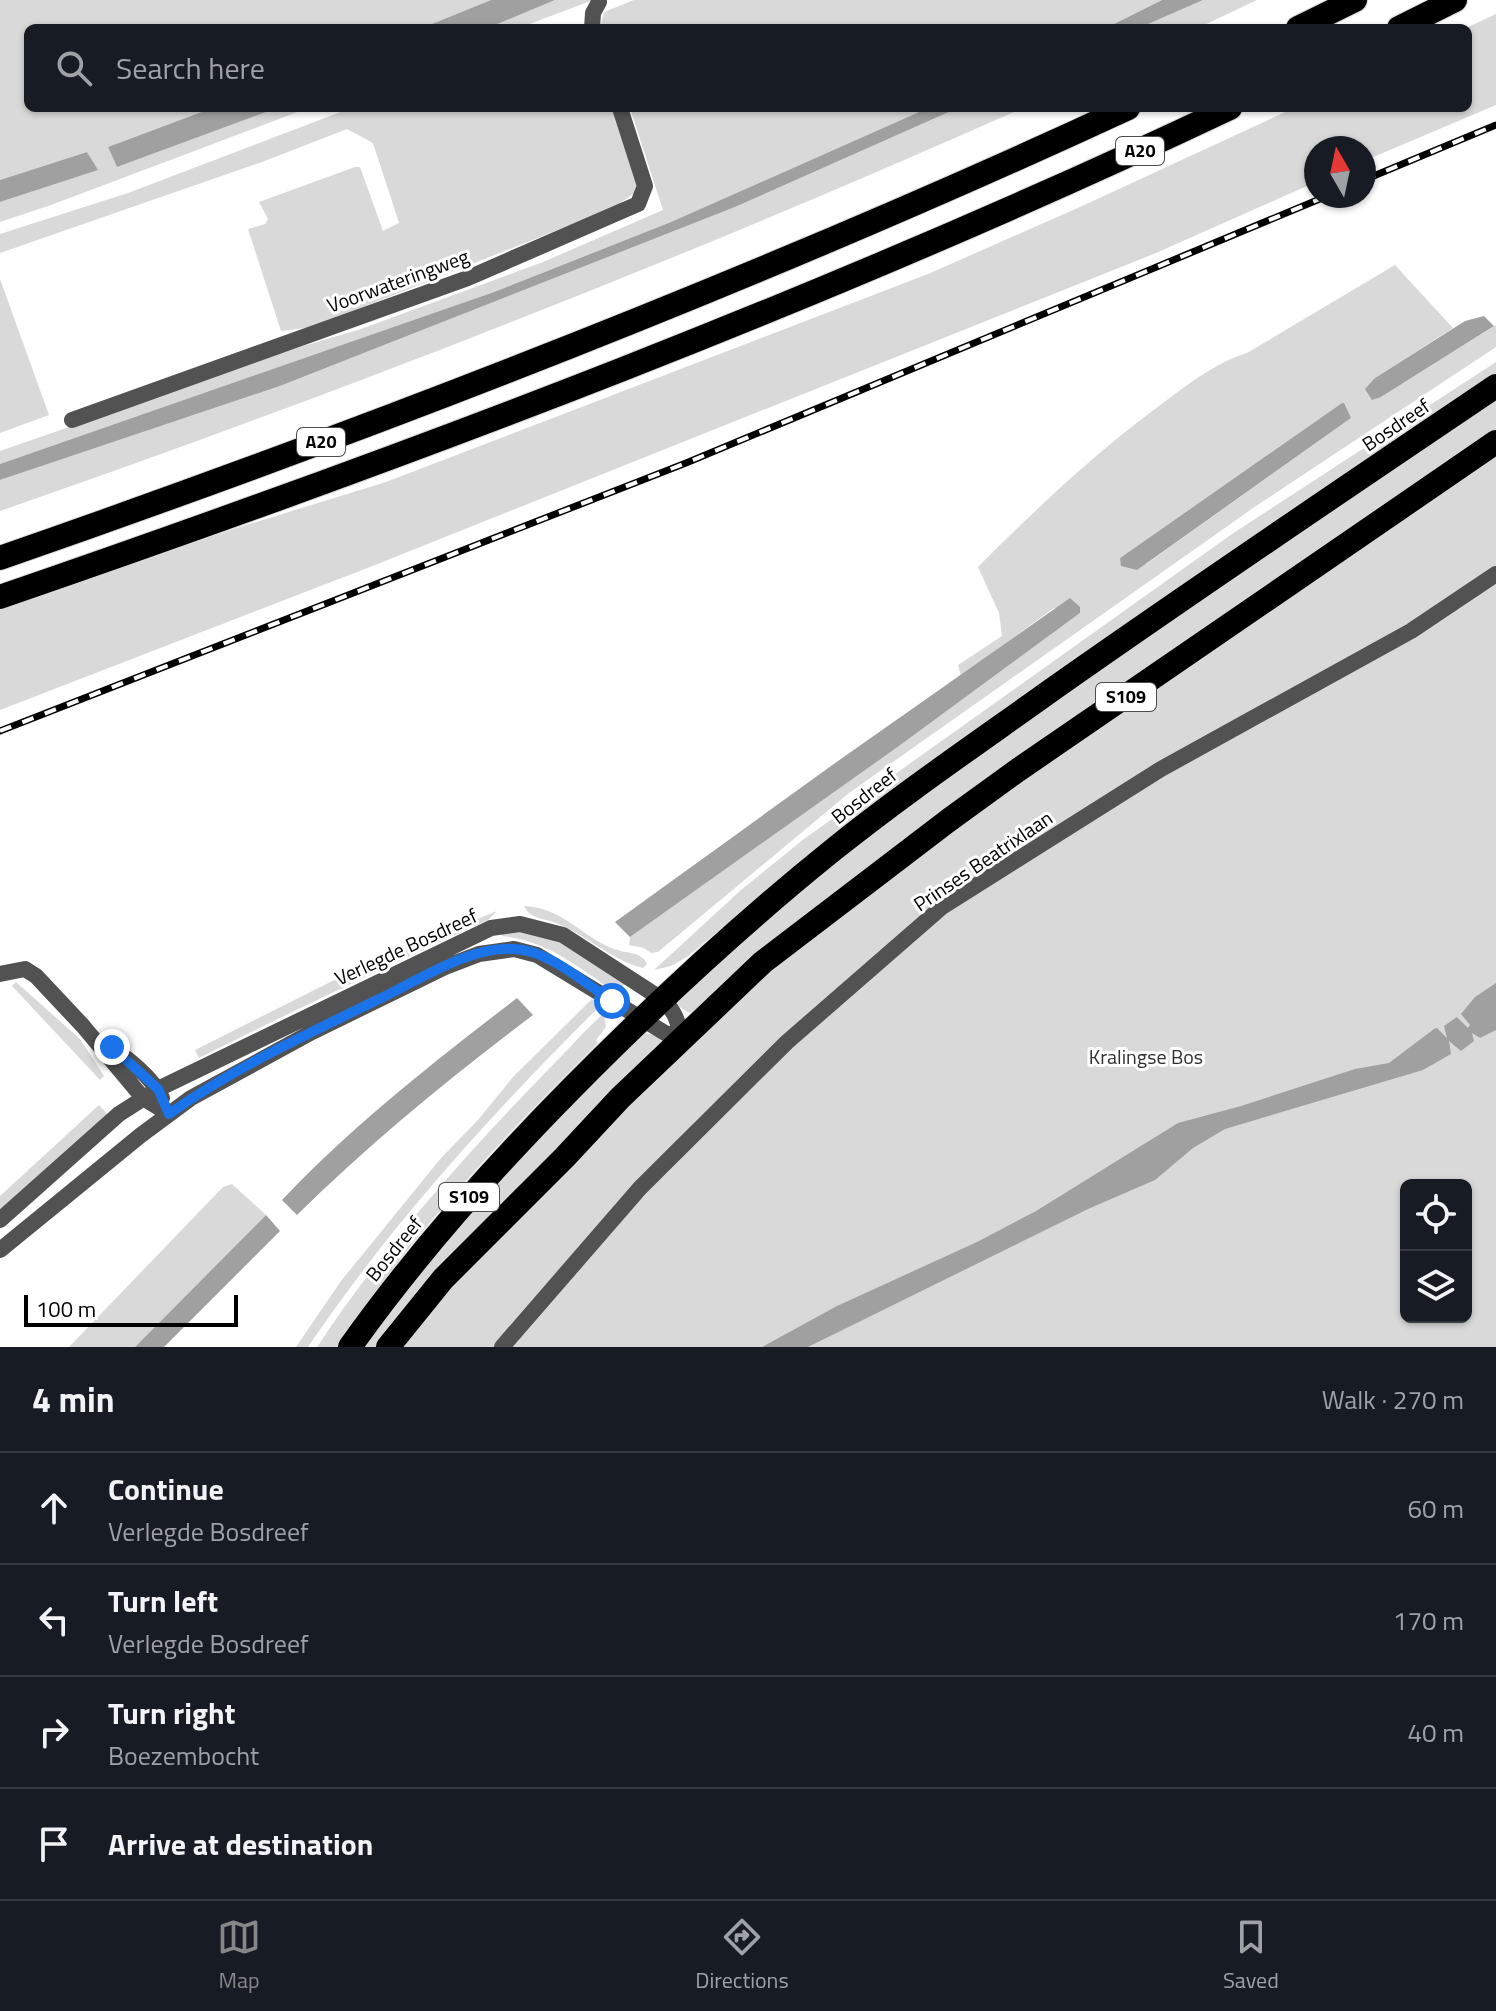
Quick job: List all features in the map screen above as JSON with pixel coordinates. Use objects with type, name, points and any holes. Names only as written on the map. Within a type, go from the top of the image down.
[{"type":"highway","points":[[1306,24],[1355,0]]},
{"type":"highway","points":[[1407,24],[1455,0]]},
{"type":"highway","name":"A20","points":[[0,558],[214,484],[557,350],[799,252],[1119,112]]},
{"type":"highway","name":"A20","points":[[0,597],[180,535],[548,400],[958,232],[1221,112]]},
{"type":"highway","name":"Bosdreef","points":[[350,1347],[420,1254],[501,1161],[642,1020],[757,913],[917,785],[1225,569],[1496,386]]},
{"type":"highway","name":"S109","points":[[388,1347],[443,1279],[682,1038],[763,962],[949,820],[1496,442]]},
{"type":"street","points":[[592,24],[593,13],[599,2]]},
{"type":"street","name":"Voorwateringweg","points":[[72,420],[468,278],[638,204],[645,186],[621,112]]},
{"type":"street","name":"Prinses Beatrixlaan","points":[[502,1347],[640,1188],[787,1042],[942,907],[1161,769],[1411,631],[1496,574]]},
{"type":"street","name":"Verlegde Bosdreef","points":[[0,1220],[119,1114],[151,1094],[491,928],[511,924],[531,925],[563,935],[663,1000],[675,1014],[682,1038]]},
{"type":"street","name":"Verlegde Bosdreef","points":[[0,1250],[191,1098],[312,1032],[445,967],[491,950],[514,949],[537,955],[642,1020],[665,1033],[682,1038]]},
{"type":"street","points":[[0,974],[25,969],[36,976],[169,1114]]},
{"type":"green space","points":[[0,0],[491,0],[432,24],[24,24],[24,112],[201,112],[108,147],[117,167],[266,112],[297,112],[0,222],[0,202],[97,170],[87,152],[0,180]]},
{"type":"green space","points":[[555,0],[593,0],[530,24],[498,24]]},
{"type":"green space","points":[[634,0],[1162,0],[1114,24],[601,24],[604,12]]},
{"type":"green space","points":[[1203,0],[1257,0],[1206,24],[1148,24]]},
{"type":"green space","points":[[1496,14],[1496,105],[1376,156],[1376,136],[1304,136],[1304,187],[1156,253],[370,567],[0,710],[0,610],[227,531],[386,482],[928,274],[1285,112],[1472,112],[1472,25]]},
{"type":"green space","points":[[341,112],[615,112],[640,189],[613,208],[313,327],[281,331],[248,229],[265,224],[268,219],[259,202],[360,167],[383,231],[399,223],[373,143],[347,129],[262,162],[0,253],[0,234],[128,193]]},
{"type":"green space","points":[[631,112],[919,112],[671,222],[494,292],[0,464],[0,451],[300,347],[361,329],[543,262],[663,210]]},
{"type":"green space","points":[[949,112],[1014,112],[770,217],[516,320],[259,418],[0,511],[0,480],[280,386],[735,207]]},
{"type":"green space","points":[[1395,265],[1453,328],[1375,378],[1381,397],[1496,325],[1496,347],[1256,506],[849,793],[658,952],[651,953],[629,945],[630,937],[1080,613],[1054,608],[961,676],[958,665],[1002,636],[999,613],[978,567],[1114,441],[1203,374],[1247,353]],"holes":[[[1342,403],[1351,418],[1146,564],[1120,558]]]},
{"type":"green space","points":[[0,279],[49,415],[0,433]]},
{"type":"green space","points":[[1496,362],[1496,375],[806,858],[687,957],[671,966],[654,970],[741,890],[804,839],[1232,534]]},
{"type":"green space","points":[[1496,394],[1496,433],[700,1009],[689,1013],[669,1000],[854,842]]},
{"type":"green space","name":"Kralingse Bos","points":[[1496,456],[1496,1347],[400,1347],[436,1299],[654,1077],[763,979],[867,893],[1043,763]]},
{"type":"green space","points":[[524,906],[550,911],[603,944],[641,957],[647,964],[643,968],[619,959],[567,928],[533,916]]},
{"type":"green space","points":[[497,911],[488,920],[199,1058],[195,1050],[366,964]]},
{"type":"green space","points":[[501,931],[556,937],[626,983],[616,993],[548,949],[502,936]]},
{"type":"green space","points":[[16,982],[80,1039],[104,1076],[100,1080],[12,986]]},
{"type":"green space","points":[[592,999],[601,1005],[522,1085],[446,1169],[374,1256],[308,1347],[296,1347],[341,1281],[441,1158],[478,1120],[513,1077]]},
{"type":"green space","points":[[604,1013],[606,1027],[596,1040],[598,1043],[459,1188],[395,1265],[337,1347],[317,1347],[368,1275],[453,1171]]},
{"type":"green space","points":[[635,1030],[656,1036],[663,1042],[655,1054],[442,1263],[419,1288],[377,1347],[358,1347],[397,1291]]},
{"type":"green space","points":[[99,1105],[108,1115],[0,1216],[0,1196]]},
{"type":"green space","points":[[232,1184],[266,1215],[135,1347],[69,1347],[223,1187]]},
{"type":"shaded area","points":[[491,0],[555,0],[498,24],[432,24]]},
{"type":"shaded area","points":[[1162,0],[1203,0],[1148,24],[1114,24]]},
{"type":"shaded area","points":[[201,112],[266,112],[117,167],[108,147]]},
{"type":"shaded area","points":[[919,112],[949,112],[735,207],[280,386],[0,480],[0,464],[494,292],[671,222]]},
{"type":"shaded area","points":[[87,152],[98,170],[0,202],[0,180]]},
{"type":"shaded area","points":[[1484,316],[1494,326],[1372,400],[1365,389],[1375,378],[1465,321]]},
{"type":"shaded area","points":[[1342,403],[1351,418],[1137,570],[1121,566],[1120,558]]},
{"type":"shaded area","points":[[1070,598],[1080,607],[1080,613],[899,746],[630,937],[615,922],[838,761]]},
{"type":"shaded area","points":[[1496,983],[1496,1030],[1480,1038],[1472,1033],[1474,1041],[1461,1051],[1449,1041],[1451,1054],[1423,1070],[1225,1129],[1193,1148],[1155,1180],[1088,1209],[808,1347],[762,1347],[837,1306],[977,1242],[1036,1211],[1178,1123],[1355,1069],[1389,1063],[1434,1029],[1437,1028],[1447,1038],[1444,1026],[1457,1017],[1468,1028],[1470,1025],[1461,1014],[1475,997]]},
{"type":"shaded area","points":[[517,998],[533,1015],[412,1111],[297,1215],[282,1200],[366,1120]]},
{"type":"shaded area","points":[[266,1215],[280,1231],[164,1347],[135,1347]]},
{"type":"railway","points":[[1376,175],[1496,125]]},
{"type":"railway","points":[[0,731],[686,463],[1304,206]]},
{"type":"route","points":[[112,1047],[158,1089],[169,1114],[191,1098],[312,1032],[445,967],[491,950],[514,949],[537,955],[612,1001]]}]
